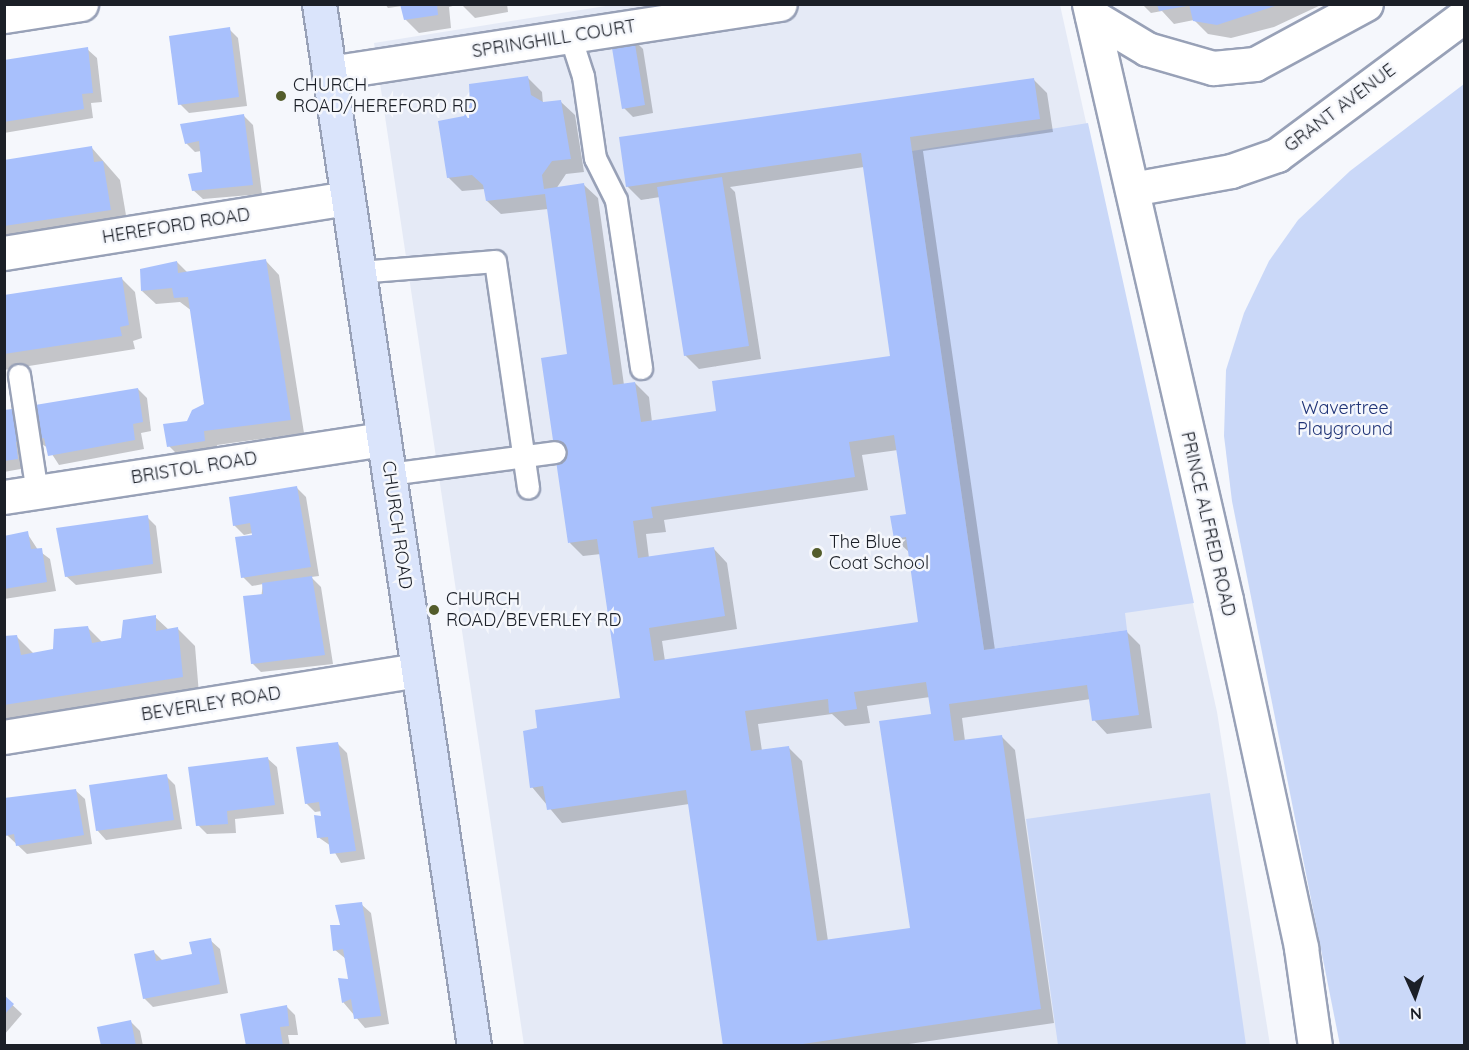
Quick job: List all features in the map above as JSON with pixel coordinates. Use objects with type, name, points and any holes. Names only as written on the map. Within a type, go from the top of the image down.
[{"type":"street","points":[[4,16],[81,4]]},
{"type":"street","name":"CHURCH ROAD","points":[[319,4],[474,1046]]},
{"type":"street","name":"SPRINGHILL COURT","points":[[329,73],[780,4]]},
{"type":"street","points":[[1091,10],[1147,49],[1213,68],[1255,64],[1366,4]]},
{"type":"street","name":"PRINCE ALFRED ROAD","points":[[1091,10],[1301,948],[1315,1046]]},
{"type":"street","name":"GRANT AVENUE","points":[[1132,189],[1231,171],[1277,154],[1464,16]]},
{"type":"street","name":"HEREFORD ROAD","points":[[4,253],[347,198]]},
{"type":"street","name":"BRISTOL ROAD","points":[[4,497],[384,439]]},
{"type":"street","name":"BEVERLEY ROAD","points":[[4,737],[418,670]]},
{"type":"lane","points":[[570,36],[583,76],[595,158],[616,200],[641,368]]},
{"type":"lane","points":[[358,272],[495,261],[528,488]]},
{"type":"lane","points":[[19,375],[37,492]]},
{"type":"lane","points":[[389,474],[555,452]]},
{"type":"shaded area","name":"The Blue Coat School","points":[[612,5],[1060,5],[1217,712],[1270,1045],[524,1045],[374,43]]},
{"type":"green space","name":"Wavertree Playground","points":[[1464,84],[1464,1045],[1340,1045],[1232,501],[1224,436],[1226,370],[1244,313],[1269,261],[1298,220],[1350,171]]},
{"type":"green space","points":[[1088,123],[1194,603],[1125,613],[1127,630],[984,650],[912,151]]},
{"type":"green space","points":[[1210,793],[1246,1045],[1058,1045],[1026,819]]},
{"type":"building","points":[[400,4],[437,4],[438,15],[404,20]]},
{"type":"building","points":[[1157,4],[1187,4],[1187,6],[1159,11]]},
{"type":"building","points":[[1189,4],[1281,4],[1217,25],[1193,21]]},
{"type":"building","points":[[230,27],[239,97],[178,105],[169,36]]},
{"type":"building","points":[[634,38],[645,105],[622,109],[611,42]]},
{"type":"building","points":[[88,47],[93,93],[82,94],[84,109],[4,122],[4,60]]},
{"type":"building","points":[[528,76],[531,95],[543,102],[561,100],[571,159],[552,161],[542,175],[544,189],[584,183],[613,385],[635,382],[641,422],[716,411],[712,381],[890,356],[861,153],[626,187],[619,137],[1034,78],[1040,119],[910,137],[984,650],[1127,630],[1139,715],[1092,721],[1087,685],[949,704],[954,741],[1002,735],[1041,1009],[789,1046],[723,1046],[686,790],[547,810],[543,786],[530,788],[523,731],[537,728],[535,710],[620,698],[597,539],[568,543],[541,358],[567,354],[545,194],[486,201],[483,185],[472,175],[447,178],[438,121],[464,116],[470,104],[469,84]],"holes":[[[894,435],[906,514],[890,516],[894,539],[906,537],[918,622],[654,661],[649,628],[725,616],[714,547],[638,558],[633,521],[653,518],[651,507],[855,477],[849,442]],[[926,682],[931,714],[879,721],[910,928],[817,941],[789,746],[751,751],[745,711],[828,699],[829,713],[857,709],[854,692]]]},
{"type":"building","points":[[244,114],[253,185],[192,191],[188,174],[202,172],[199,141],[185,144],[180,124]]},
{"type":"building","points":[[92,146],[94,162],[103,161],[111,210],[4,226],[4,160]]},
{"type":"building","points":[[722,177],[749,346],[684,356],[657,187]]},
{"type":"building","points":[[266,259],[291,420],[204,431],[205,441],[167,447],[163,424],[187,421],[192,410],[204,404],[188,297],[174,298],[172,288],[141,291],[140,269],[177,261],[178,273]]},
{"type":"building","points":[[122,277],[129,325],[120,327],[122,336],[4,354],[4,295]]},
{"type":"building","points":[[138,388],[143,422],[133,424],[135,440],[48,456],[44,438],[33,440],[29,406]]},
{"type":"building","points":[[20,408],[25,440],[16,442],[18,459],[4,461],[4,410]]},
{"type":"building","points":[[297,486],[311,567],[241,578],[235,537],[252,535],[250,523],[233,526],[229,497]]},
{"type":"building","points":[[148,515],[153,564],[65,577],[56,528]]},
{"type":"building","points":[[28,531],[31,549],[42,548],[47,582],[4,589],[4,536]]},
{"type":"building","points":[[312,576],[325,655],[251,664],[243,596],[263,594],[262,583]]},
{"type":"building","points":[[156,615],[156,631],[178,627],[183,677],[4,705],[4,636],[17,635],[21,655],[53,649],[54,629],[88,626],[92,643],[121,638],[123,620]]},
{"type":"building","points":[[338,742],[356,851],[330,854],[328,837],[317,838],[314,815],[321,816],[319,802],[305,804],[296,747]]},
{"type":"building","points":[[268,757],[275,805],[227,811],[228,824],[196,826],[188,767]]},
{"type":"building","points":[[167,774],[174,820],[96,831],[89,785]]},
{"type":"building","points":[[76,789],[84,835],[16,846],[14,834],[5,836],[4,798]]},
{"type":"building","points":[[362,902],[381,1016],[354,1019],[351,999],[342,1003],[338,978],[348,979],[343,949],[333,951],[330,925],[340,925],[335,905]]},
{"type":"building","points":[[211,938],[220,984],[143,999],[134,954],[154,950],[156,961],[192,954],[189,942]]},
{"type":"building","points":[[4,995],[14,1004],[4,1015]]},
{"type":"building","points":[[287,1005],[289,1026],[280,1027],[283,1046],[246,1046],[240,1014]]},
{"type":"building","points":[[131,1020],[136,1046],[101,1046],[97,1027]]},
{"type":"place","name":"CHURCH ROAD/HEREFORD RD","points":[[281,96]]},
{"type":"place","name":"The Blue Coat School","points":[[817,553]]},
{"type":"place","name":"CHURCH ROAD/BEVERLEY RD","points":[[434,610]]}]
